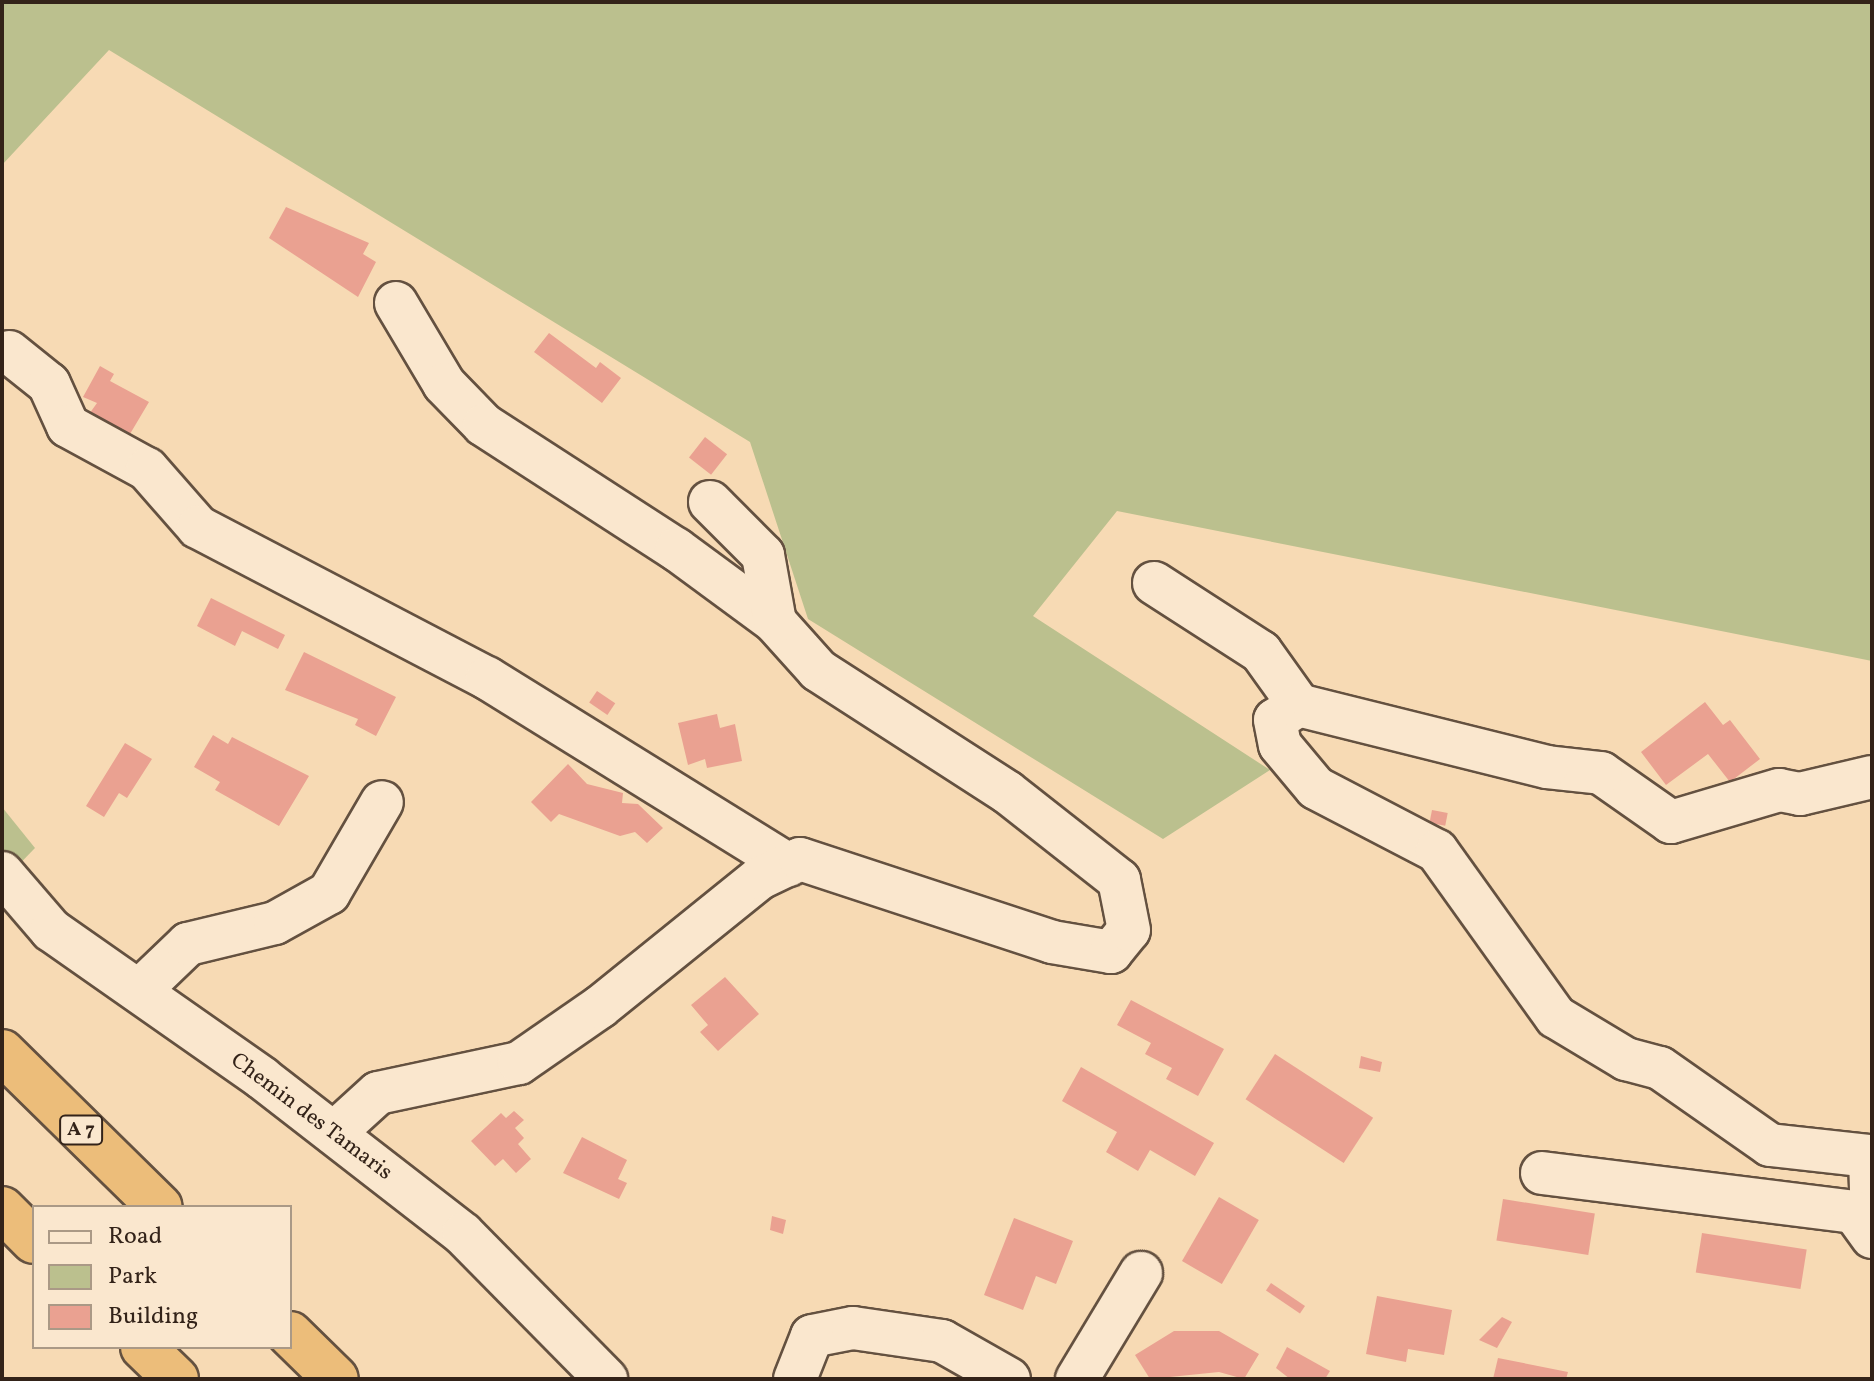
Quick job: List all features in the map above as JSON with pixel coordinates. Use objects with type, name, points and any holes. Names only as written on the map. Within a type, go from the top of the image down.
[{"type":"highway","name":"A 7","points":[[2,1052],[158,1205]]},
{"type":"highway","points":[[2,1209],[32,1239]]},
{"type":"highway","points":[[292,1336],[336,1379]]},
{"type":"highway","points":[[145,1349],[176,1379]]},
{"type":"street","points":[[334,1133],[378,1093],[519,1063],[600,1007],[760,878],[800,859],[1052,942],[1111,952],[1129,930],[1119,880],[1007,792],[818,670],[775,622],[676,549],[484,425],[444,384],[396,303]]},
{"type":"street","points":[[9,352],[49,384],[68,426],[147,469],[198,527],[487,678],[789,865]]},
{"type":"street","points":[[710,502],[763,555],[775,622]]},
{"type":"street","points":[[1154,583],[1261,652],[1299,705],[1547,767],[1601,773],[1671,822],[1779,790],[1800,794],[1872,777]]},
{"type":"street","points":[[1299,705],[1275,720],[1280,745],[1316,788],[1437,851],[1556,1017],[1626,1059],[1660,1068],[1770,1145],[1870,1156],[1872,1225]]},
{"type":"street","points":[[139,991],[188,944],[275,923],[329,893],[382,802]]},
{"type":"street","name":"Chemin des Tamaris","points":[[2,873],[51,930],[334,1133],[463,1234],[606,1379]]},
{"type":"street","points":[[1542,1173],[1854,1212],[1872,1237]]},
{"type":"street","points":[[1077,1379],[1141,1273]]},
{"type":"street","points":[[795,1379],[812,1336],[853,1328],[942,1341],[1009,1379]]},
{"type":"green space","points":[[2,2],[1872,2],[1872,661],[1117,511],[1033,616],[1270,770],[1163,839],[808,619],[750,442],[109,50],[2,165]]},
{"type":"green space","points":[[2,807],[35,848],[2,882]]},
{"type":"building","points":[[286,207],[369,243],[363,254],[376,262],[358,297],[269,238]]},
{"type":"building","points":[[549,333],[596,368],[600,362],[621,378],[602,403],[534,352]]},
{"type":"building","points":[[100,366],[114,374],[110,381],[149,402],[127,439],[87,417],[97,403],[83,397]]},
{"type":"building","points":[[705,437],[727,454],[711,475],[689,457]]},
{"type":"building","points":[[211,598],[285,635],[278,649],[242,631],[235,646],[197,626]]},
{"type":"building","points":[[304,652],[396,697],[376,736],[355,725],[358,719],[285,690]]},
{"type":"building","points":[[597,691],[615,703],[607,715],[589,703]]},
{"type":"building","points":[[1705,702],[1723,725],[1730,720],[1760,759],[1730,782],[1708,754],[1666,785],[1641,752]]},
{"type":"building","points":[[717,714],[720,728],[735,724],[742,761],[707,768],[705,759],[688,765],[678,723]]},
{"type":"building","points":[[213,735],[228,744],[232,737],[309,776],[279,826],[215,790],[220,782],[194,767]]},
{"type":"building","points":[[125,743],[152,759],[127,798],[119,793],[104,817],[86,806]]},
{"type":"building","points":[[568,764],[587,784],[623,793],[622,803],[638,804],[663,828],[647,843],[635,832],[620,836],[559,814],[551,822],[531,802]]},
{"type":"building","points":[[1432,810],[1448,813],[1445,826],[1430,823]]},
{"type":"building","points":[[725,977],[759,1014],[718,1051],[700,1032],[708,1025],[691,1005]]},
{"type":"building","points":[[1131,1000],[1224,1049],[1198,1096],[1166,1079],[1172,1068],[1145,1054],[1151,1043],[1117,1025]]},
{"type":"building","points":[[1275,1054],[1373,1118],[1344,1163],[1246,1099]]},
{"type":"building","points":[[1361,1056],[1382,1062],[1380,1072],[1359,1068]]},
{"type":"building","points":[[1081,1067],[1214,1143],[1195,1176],[1150,1150],[1138,1171],[1106,1152],[1117,1132],[1062,1101]]},
{"type":"building","points":[[514,1111],[524,1120],[515,1128],[524,1138],[518,1144],[531,1159],[516,1173],[503,1159],[495,1166],[471,1141],[501,1113],[506,1118]]},
{"type":"building","points":[[582,1137],[627,1160],[618,1179],[627,1183],[619,1199],[563,1173]]},
{"type":"building","points":[[1219,1197],[1259,1220],[1222,1284],[1182,1261]]},
{"type":"building","points":[[1503,1199],[1595,1214],[1588,1255],[1496,1240]]},
{"type":"building","points":[[772,1216],[786,1220],[783,1234],[770,1230]]},
{"type":"building","points":[[1014,1218],[1073,1241],[1056,1284],[1036,1276],[1023,1310],[984,1295]]},
{"type":"building","points":[[1702,1233],[1807,1250],[1800,1289],[1696,1273]]},
{"type":"building","points":[[1271,1283],[1305,1306],[1300,1313],[1266,1290]]},
{"type":"building","points":[[1377,1296],[1452,1310],[1444,1355],[1408,1349],[1406,1362],[1366,1354]]},
{"type":"building","points":[[1502,1317],[1512,1322],[1497,1348],[1479,1340]]},
{"type":"building","points":[[1174,1331],[1219,1331],[1259,1354],[1244,1379],[1219,1372],[1150,1379],[1135,1355]]},
{"type":"building","points":[[1287,1347],[1330,1371],[1325,1379],[1290,1379],[1276,1368]]},
{"type":"building","points":[[1498,1358],[1568,1372],[1566,1379],[1493,1379]]}]
